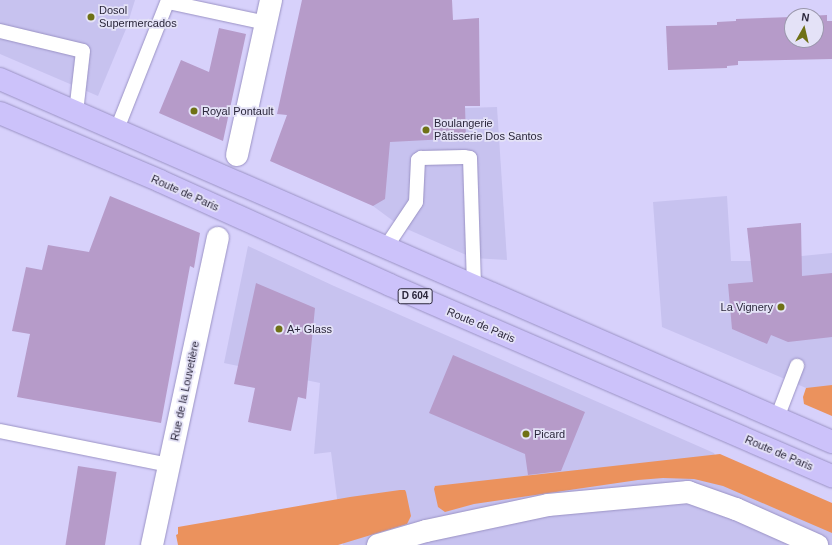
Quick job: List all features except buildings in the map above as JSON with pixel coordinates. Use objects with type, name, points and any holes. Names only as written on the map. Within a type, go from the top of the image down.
[{"type":"main road","points":[[0,79],[832,442]]},
{"type":"main road","name":"Route de Paris","points":[[0,113],[160,181],[390,285],[832,476]]},
{"type":"street","points":[[237,155],[271,0]]},
{"type":"street","name":"Rue de la Louvetière","points":[[152,545],[218,238]]},
{"type":"street","points":[[378,545],[426,531],[548,505],[688,492],[736,509],[817,545]]},
{"type":"lane","points":[[116,130],[168,1],[266,23]]},
{"type":"lane","points":[[0,31],[83,51],[76,112]]},
{"type":"lane","points":[[386,247],[416,202],[418,160],[421,158],[470,158],[474,286]]},
{"type":"lane","points":[[777,418],[797,366]]},
{"type":"lane","points":[[0,431],[168,465]]},
{"type":"shaded area","points":[[0,0],[135,0],[126,29],[98,96],[0,54]]},
{"type":"shaded area","points":[[497,107],[507,260],[473,258],[400,226],[373,206],[373,111]]},
{"type":"shaded area","points":[[727,196],[731,261],[751,261],[832,253],[832,399],[662,327],[653,202]]},
{"type":"shaded area","points":[[248,246],[334,286],[714,453],[725,481],[832,530],[832,545],[343,545],[331,452],[314,454],[320,383],[224,363]]},
{"type":"shaded area","points":[[832,385],[832,416],[804,404],[803,397],[806,388]]},
{"type":"shaded area","points":[[720,454],[832,503],[832,533],[723,486],[694,479],[663,478],[638,480],[474,504],[445,512],[438,507],[434,489],[435,486]]},
{"type":"shaded area","points":[[405,490],[406,492],[411,516],[407,524],[338,545],[178,545],[176,535],[178,534],[178,527],[350,497]]},
{"type":"place","name":"Dosol Supermercados","points":[[91,17]]},
{"type":"place","name":"Royal Pontault","points":[[194,111]]},
{"type":"place","name":"Boulangerie Pâtisserie Dos Santos","points":[[426,130]]},
{"type":"place","name":"La Vignery","points":[[781,307]]},
{"type":"place","name":"A+ Glass","points":[[279,329]]},
{"type":"place","name":"Picard","points":[[526,434]]}]
